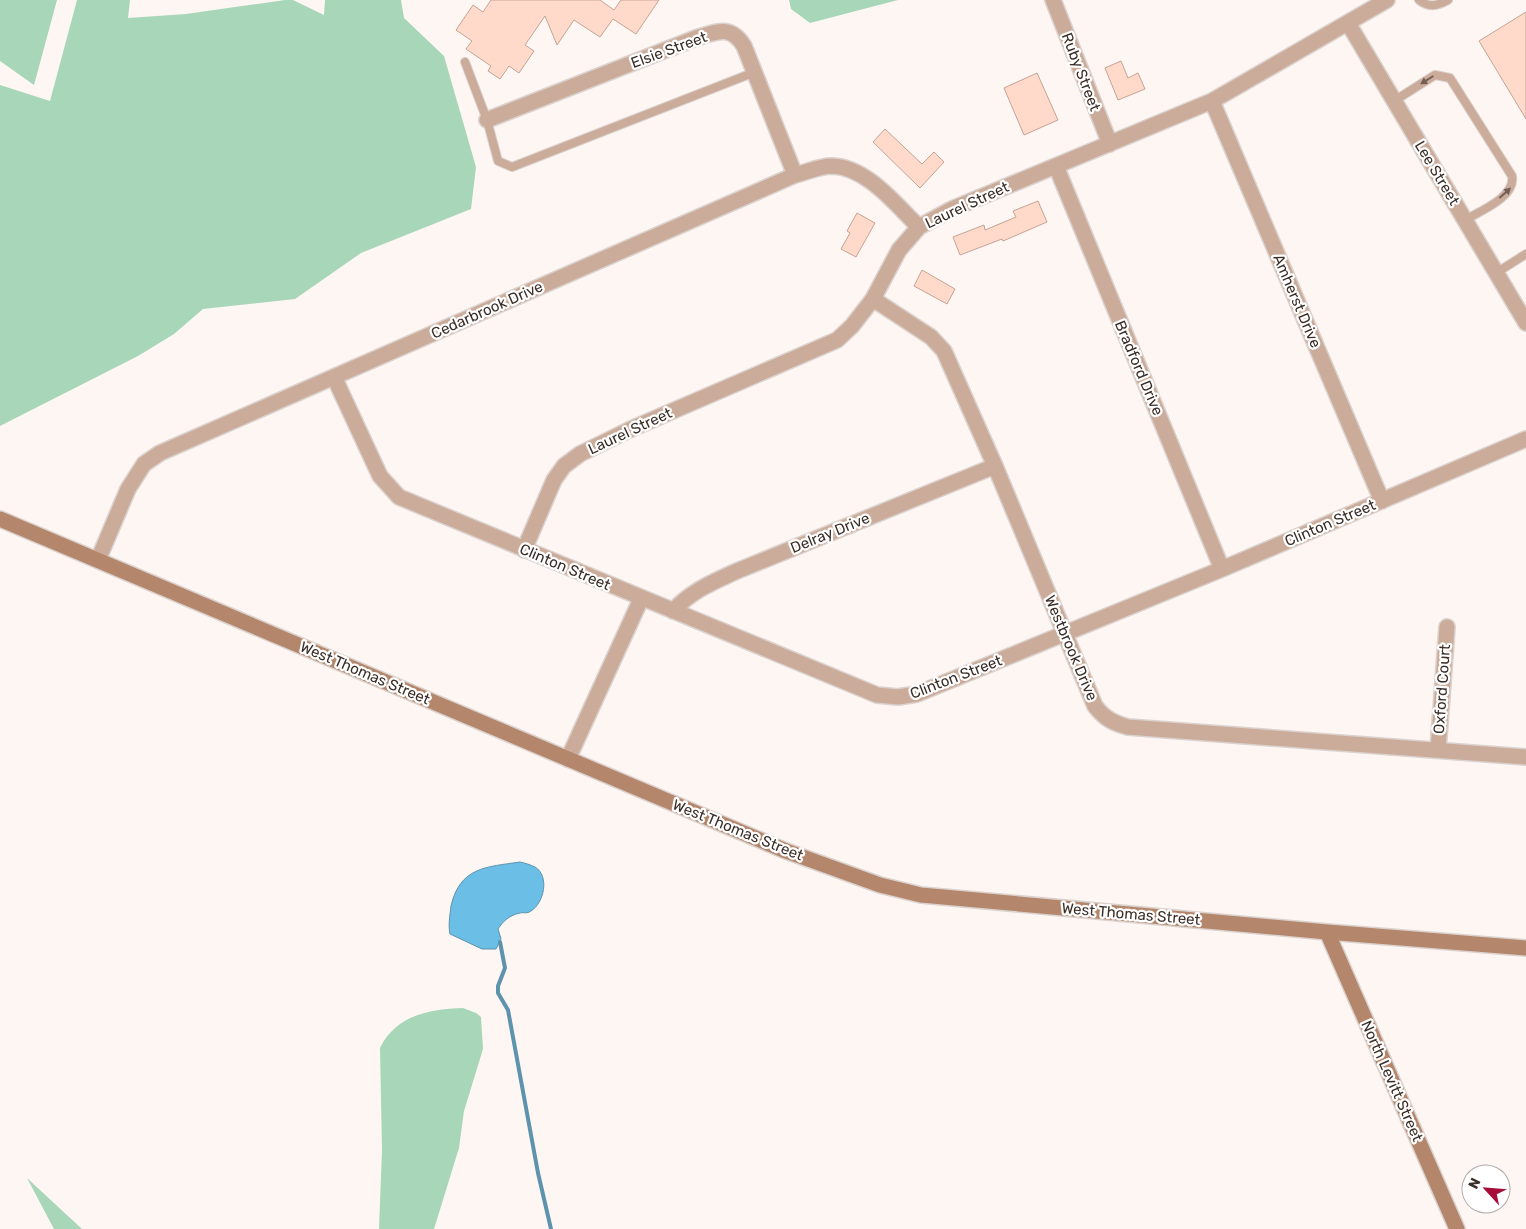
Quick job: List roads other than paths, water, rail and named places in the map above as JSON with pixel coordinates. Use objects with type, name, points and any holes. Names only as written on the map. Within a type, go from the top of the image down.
[{"type":"street","name":"Ruby Street","points":[[1053,0],[1110,144]]},
{"type":"street","name":"Laurel Street","points":[[524,550],[554,480],[564,466],[580,454],[720,390],[837,340],[852,326],[873,299],[899,250],[919,227],[952,209],[1212,100],[1387,0]]},
{"type":"street","name":"Lee Street","points":[[1348,23],[1526,323]]},
{"type":"street","name":"Elsie Street","points":[[487,120],[696,38],[720,32],[737,35],[755,72],[795,175]]},
{"type":"street","name":"Amherst Drive","points":[[1212,100],[1382,501]]},
{"type":"street","name":"Bradford Drive","points":[[1056,166],[1222,569]]},
{"type":"street","name":"Cedarbrook Drive","points":[[98,560],[128,488],[144,464],[160,453],[795,175],[821,167],[844,168],[865,178],[876,186],[919,227]]},
{"type":"street","name":"Westbrook Drive","points":[[873,299],[931,337],[944,351],[995,466],[1095,706],[1103,716],[1114,723],[1128,727],[1526,757]]},
{"type":"street","name":"Clinton Street","points":[[334,377],[380,476],[399,497],[877,695],[898,698],[917,694],[1222,569],[1526,439]]},
{"type":"street","name":"Delray Drive","points":[[673,611],[684,598],[698,589],[729,575],[995,466]]},
{"type":"street","name":"West Thomas Street","points":[[0,519],[786,851],[880,885],[921,895],[1526,948]]},
{"type":"street","points":[[568,759],[641,598]]},
{"type":"street","name":"Oxford Court","points":[[1438,750],[1447,627]]},
{"type":"street","name":"North Levitt Street","points":[[1327,932],[1458,1229]]},
{"type":"lane","points":[[1418,0],[1428,6],[1434,6],[1448,0]]},
{"type":"lane","points":[[465,62],[487,120],[498,161],[512,167],[755,72]]},
{"type":"lane","points":[[1394,101],[1435,75],[1450,78],[1512,176],[1513,181],[1508,191],[1465,220]]},
{"type":"lane","points":[[1496,273],[1526,254]]},
{"type":"water","points":[[520,862],[533,866],[540,871],[543,877],[544,889],[536,907],[531,911],[513,915],[502,923],[498,929],[501,939],[496,949],[482,949],[450,934],[451,906],[455,893],[461,883],[476,871]]},
{"type":"waterway","points":[[500,942],[505,968],[498,986],[498,993],[508,1010],[538,1173],[551,1229]]}]
